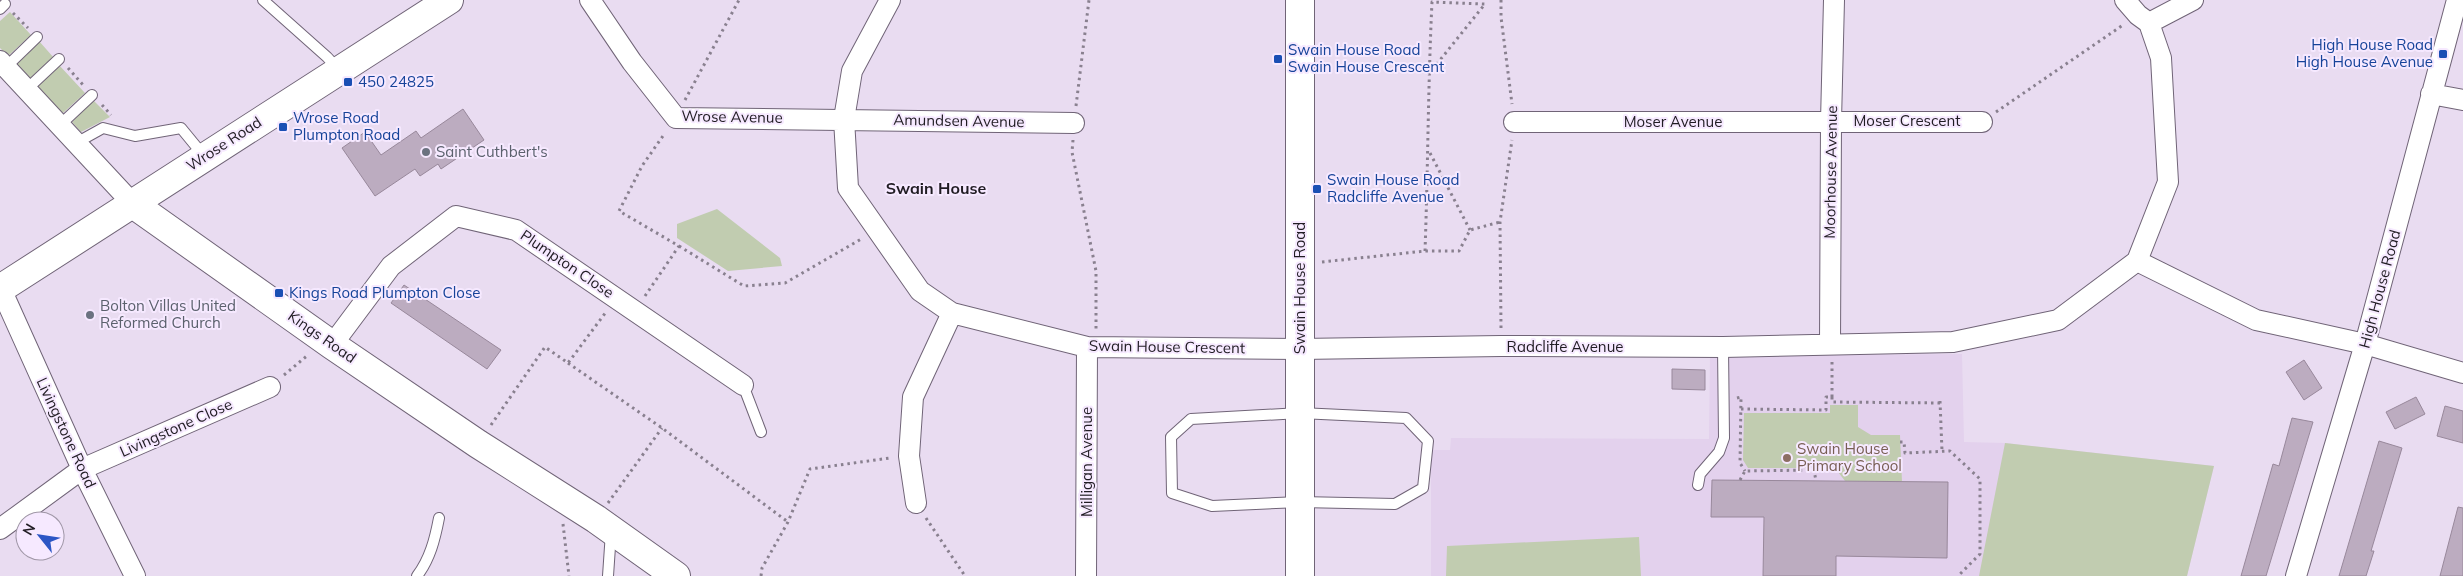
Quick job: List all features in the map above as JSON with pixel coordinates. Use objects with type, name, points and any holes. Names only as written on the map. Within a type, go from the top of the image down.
[{"type":"street","name":"Wrose Road","points":[[0,289],[449,0]]},
{"type":"street","name":"Wrose Avenue","points":[[590,0],[632,62],[676,118],[844,119]]},
{"type":"street","name":"Swain House Crescent","points":[[890,0],[852,71],[844,119],[848,188],[920,291],[952,313],[1092,348],[1300,349]]},
{"type":"street","name":"Swain House Road","points":[[1300,0],[1300,576]]},
{"type":"street","name":"Moorhouse Avenue","points":[[1831,350],[1831,121],[1834,0]]},
{"type":"street","points":[[2194,0],[2137,13],[2161,58],[2168,182],[2137,261],[2256,320],[2365,344],[2463,373]]},
{"type":"street","name":"High House Road","points":[[2296,576],[2365,344],[2457,0]]},
{"type":"street","name":"Kings Road","points":[[3,64],[133,204],[321,350],[478,444],[603,525],[676,576]]},
{"type":"street","points":[[2431,94],[2463,100]]},
{"type":"street","name":"Amundsen Avenue","points":[[844,119],[1074,123]]},
{"type":"street","name":"Moser Avenue","points":[[1514,122],[1831,121]]},
{"type":"street","name":"Moser Crescent","points":[[1831,121],[1982,122]]},
{"type":"street","name":"Plumpton Close","points":[[321,350],[391,266],[456,216],[516,230],[743,385]]},
{"type":"street","name":"Radcliffe Avenue","points":[[1300,349],[1502,346],[1831,350],[1953,342],[2058,320],[2137,261]]},
{"type":"street","name":"Livingstone Road","points":[[0,289],[82,469],[135,576]]},
{"type":"street","points":[[916,503],[909,456],[913,397],[952,313]]},
{"type":"street","name":"Milligan Avenue","points":[[1086,576],[1092,348]]},
{"type":"street","name":"Livingstone Close","points":[[0,529],[82,469],[270,387]]},
{"type":"lane","points":[[264,0],[327,56],[339,71]]},
{"type":"lane","points":[[3,64],[37,37]]},
{"type":"lane","points":[[26,89],[59,59]]},
{"type":"lane","points":[[60,125],[92,95]]},
{"type":"lane","points":[[76,142],[104,128],[135,136],[181,128],[204,157]]},
{"type":"lane","points":[[1698,485],[1700,474],[1719,452],[1724,438],[1723,348]]},
{"type":"lane","points":[[743,385],[761,432]]},
{"type":"lane","points":[[1300,413],[1406,418],[1428,441],[1424,488],[1395,504],[1300,502],[1212,506],[1172,493],[1172,437],[1191,419],[1300,413]]},
{"type":"lane","points":[[417,576],[424,568],[435,542],[439,518]]},
{"type":"lane","points":[[603,525],[608,576]]},
{"type":"path","points":[[739,0],[676,118],[642,166],[619,210],[744,286],[785,283],[876,230]]},
{"type":"path","points":[[1089,0],[1072,152],[1096,271],[1092,348]]},
{"type":"path","points":[[1501,0],[1501,17],[1514,122],[1500,222],[1502,346]]},
{"type":"path","points":[[1425,251],[1429,152],[1428,75],[1432,2],[1485,4],[1428,75]]},
{"type":"path","points":[[1982,122],[2137,13]]},
{"type":"path","points":[[1429,152],[1470,230]]},
{"type":"path","points":[[1300,264],[1425,251],[1459,251],[1470,230],[1500,222]]},
{"type":"path","points":[[635,311],[679,246]]},
{"type":"path","points":[[568,363],[617,298]]},
{"type":"path","points":[[478,444],[545,347],[662,428],[788,522]]},
{"type":"path","points":[[270,387],[321,350]]},
{"type":"path","points":[[1831,350],[1832,402],[1940,402],[1942,452]]},
{"type":"path","points":[[1741,409],[1826,410],[1826,397],[1832,397]]},
{"type":"path","points":[[603,525],[662,428]]},
{"type":"path","points":[[1900,442],[1904,442],[1905,453],[1950,451],[1980,479],[1980,554],[1958,576]]},
{"type":"path","points":[[761,576],[762,568],[788,522],[810,469],[909,456]]},
{"type":"path","points":[[1740,480],[1745,471],[1814,470],[1816,481]]},
{"type":"path","points":[[916,503],[965,576]]},
{"type":"path","points":[[562,515],[568,576]]},
{"type":"shaded area","name":"Swain House Primary School","points":[[1962,354],[1964,442],[2005,443],[2214,466],[2187,576],[1431,576],[1431,450],[1450,450],[1451,438],[1709,439],[1710,356]]},
{"type":"green space","points":[[10,12],[31,35],[8,56],[0,48],[0,21]]},
{"type":"green space","points":[[39,41],[54,58],[31,79],[15,63]]},
{"type":"green space","points":[[59,65],[85,93],[63,113],[37,87]]},
{"type":"green space","points":[[93,100],[110,117],[81,132],[72,122]]},
{"type":"green space","points":[[717,209],[780,258],[782,266],[728,271],[677,238],[677,224]]},
{"type":"green space","points":[[1830,405],[1858,405],[1858,427],[1871,435],[1900,435],[1902,482],[1845,481],[1835,468],[1748,468],[1743,460],[1744,413],[1830,413]]},
{"type":"green space","points":[[2005,443],[2214,466],[2187,576],[1979,576]]},
{"type":"green space","points":[[1639,537],[1641,576],[1446,576],[1447,546]]},
{"type":"building","name":"Saint Cuthbert's","points":[[463,109],[484,140],[441,169],[438,164],[420,176],[415,169],[375,196],[342,148],[365,132],[381,155],[416,131],[421,138]]},
{"type":"building","points":[[404,285],[501,350],[487,369],[391,303]]},
{"type":"building","points":[[2304,360],[2322,388],[2304,400],[2286,372]]},
{"type":"building","points":[[1672,369],[1705,370],[1705,390],[1672,389]]},
{"type":"building","points":[[2416,397],[2425,414],[2395,429],[2386,412]]},
{"type":"building","points":[[2445,406],[2463,411],[2463,443],[2437,436]]},
{"type":"building","points":[[2292,418],[2313,422],[2266,576],[2241,576],[2273,464],[2279,466]]},
{"type":"building","points":[[2379,441],[2402,448],[2371,551],[2374,551],[2366,576],[2339,576]]},
{"type":"building","points":[[1712,480],[1948,482],[1947,558],[1836,556],[1836,576],[1763,576],[1764,517],[1711,517]]},
{"type":"building","points":[[2458,507],[2463,508],[2463,576],[2440,576]]},
{"type":"place","name":"High House Road High House Avenue","points":[[2443,54]]},
{"type":"place","name":"Swain House Road Swain House Crescent","points":[[1278,59]]},
{"type":"place","name":"450 24825","points":[[348,82]]},
{"type":"place","name":"Wrose Road Plumpton Road","points":[[283,127]]},
{"type":"place","name":"Saint Cuthbert's","points":[[426,152]]},
{"type":"place","name":"Swain House Road Radcliffe Avenue","points":[[1317,189]]},
{"type":"place","name":"Kings Road Plumpton Close","points":[[279,293]]},
{"type":"place","name":"Bolton Villas United Reformed Church","points":[[90,315]]},
{"type":"place","name":"Swain House Primary School","points":[[1787,458]]},
{"type":"district","name":"Swain House","points":[[936,188]]}]
